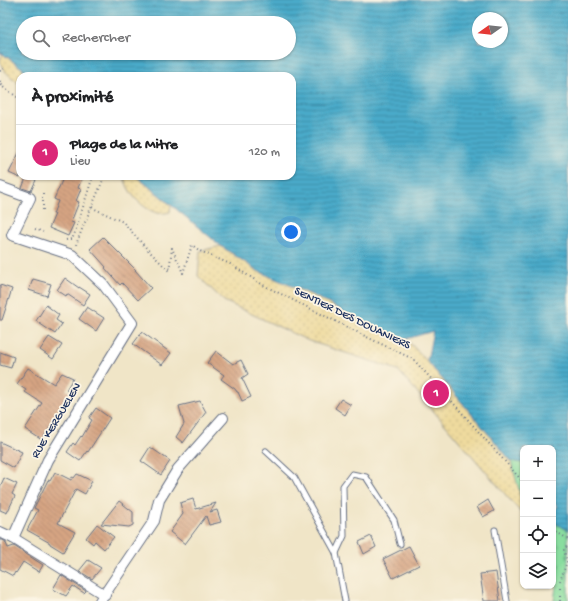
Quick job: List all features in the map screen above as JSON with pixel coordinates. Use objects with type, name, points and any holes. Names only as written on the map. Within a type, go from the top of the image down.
[{"type":"street","points":[[0,187],[30,198],[12,235],[72,255]]},
{"type":"street","name":"RUE KERGUELEN","points":[[13,538],[48,460],[132,323],[103,284],[72,255]]},
{"type":"street","points":[[0,532],[13,538],[102,598],[154,521],[159,500],[178,469],[223,418]]},
{"type":"lane","points":[[266,451],[294,477],[336,553],[345,601]]},
{"type":"lane","points":[[336,553],[344,536],[343,486],[352,474],[366,477],[394,520],[400,544]]},
{"type":"lane","points":[[495,530],[506,601]]},
{"type":"path","points":[[0,71],[4,69]]},
{"type":"path","points":[[0,81],[4,88]]},
{"type":"path","points":[[0,85],[16,96]]},
{"type":"path","points":[[62,240],[72,239],[74,235],[92,180]]},
{"type":"path","points":[[72,255],[103,180]]},
{"type":"path","points":[[43,192],[43,210]]},
{"type":"path","name":"SENTIER DES DOUANIERS","points":[[92,207],[123,222],[169,271],[172,248],[183,273],[192,245],[200,251],[230,264],[263,285],[413,359],[522,481]]},
{"type":"path","points":[[35,229],[49,235]]},
{"type":"path","points":[[556,532],[568,539]]},
{"type":"path","points":[[560,601],[560,581],[567,562],[564,550],[568,545]]},
{"type":"sand","points":[[3,54],[27,72],[16,72],[16,81],[4,70],[0,62],[0,58]]},
{"type":"sand","points":[[125,180],[141,180],[171,205],[170,212],[157,213],[151,211],[136,199],[128,188]]},
{"type":"sand","points":[[221,246],[258,271],[312,295],[362,321],[406,339],[427,361],[511,461],[520,493],[520,512],[398,370],[309,341],[224,301],[198,276],[200,251]]},
{"type":"green space","points":[[511,461],[520,462],[520,493]]},
{"type":"green space","points":[[556,524],[568,530],[568,601],[554,601],[557,580]]},
{"type":"water","points":[[0,0],[568,0],[568,530],[556,524],[556,508],[558,506],[556,504],[556,445],[520,445],[520,462],[511,461],[427,361],[433,331],[406,339],[362,321],[312,295],[258,271],[221,246],[141,180],[296,180],[296,72],[27,72],[0,53]]},
{"type":"building","points":[[16,159],[16,176],[9,173]]},
{"type":"building","points":[[25,180],[36,180],[31,191],[22,188]]},
{"type":"building","points":[[62,180],[81,180],[78,188],[81,189],[76,201],[79,202],[71,222],[74,223],[68,236],[49,228],[55,214],[53,214],[58,201],[54,199]]},
{"type":"building","points":[[103,237],[136,270],[151,288],[138,300],[122,283],[120,285],[90,249]]},
{"type":"building","points":[[65,278],[90,294],[83,305],[67,294],[66,296],[57,290]]},
{"type":"building","points":[[33,279],[51,284],[47,296],[29,290]]},
{"type":"building","points":[[0,285],[12,289],[2,320],[0,320]]},
{"type":"building","points":[[46,305],[59,315],[56,320],[62,324],[55,334],[36,321]]},
{"type":"building","points":[[87,307],[104,318],[96,331],[79,319]]},
{"type":"building","points":[[142,332],[171,353],[162,365],[133,344]]},
{"type":"building","points":[[49,337],[62,345],[53,359],[40,350]]},
{"type":"building","points":[[216,351],[233,364],[241,360],[248,374],[242,378],[251,397],[242,401],[238,392],[221,379],[224,375],[207,363]]},
{"type":"building","points":[[0,352],[14,357],[11,368],[0,365]]},
{"type":"building","points":[[28,368],[54,384],[62,373],[73,378],[66,390],[72,393],[42,440],[25,429],[42,403],[25,392],[26,390],[17,384]]},
{"type":"building","points":[[341,399],[351,405],[345,415],[335,408]]},
{"type":"building","points":[[200,401],[206,412],[183,443],[176,437],[184,424],[179,406]]},
{"type":"building","points":[[96,408],[110,418],[88,452],[87,451],[80,461],[67,452],[73,443],[75,445],[81,436],[82,437],[92,420],[89,418]]},
{"type":"building","points":[[0,442],[22,452],[14,468],[0,460]]},
{"type":"building","points":[[150,447],[170,461],[161,475],[141,461]]},
{"type":"building","points":[[55,472],[71,480],[72,477],[74,478],[77,474],[92,481],[85,494],[76,489],[58,523],[75,532],[63,552],[27,530],[38,510],[34,508],[48,480],[50,481]]},
{"type":"building","points":[[4,478],[17,484],[12,494],[15,496],[7,513],[0,510],[0,487]]},
{"type":"building","points":[[193,499],[196,509],[216,503],[210,512],[217,510],[221,522],[209,525],[206,516],[185,544],[170,532],[183,514],[180,503]]},
{"type":"building","points":[[488,500],[494,511],[483,517],[477,507]]},
{"type":"building","points":[[119,501],[133,512],[133,525],[129,527],[101,524]]},
{"type":"building","points":[[97,524],[114,537],[104,549],[95,541],[93,544],[86,538]]},
{"type":"building","points":[[371,536],[376,547],[364,554],[359,542]]},
{"type":"building","points":[[0,539],[5,541],[8,548],[14,546],[43,565],[39,572],[23,562],[13,576],[0,569]]},
{"type":"building","points":[[409,546],[419,565],[393,578],[383,559]]},
{"type":"building","points":[[88,560],[101,568],[92,579],[79,571]]},
{"type":"building","points":[[496,572],[500,601],[484,601],[480,574]]},
{"type":"building","points":[[61,575],[86,591],[84,593],[73,586],[66,596],[53,589]]},
{"type":"place","name":"Plage de la Mitre","points":[[436,393]]}]
